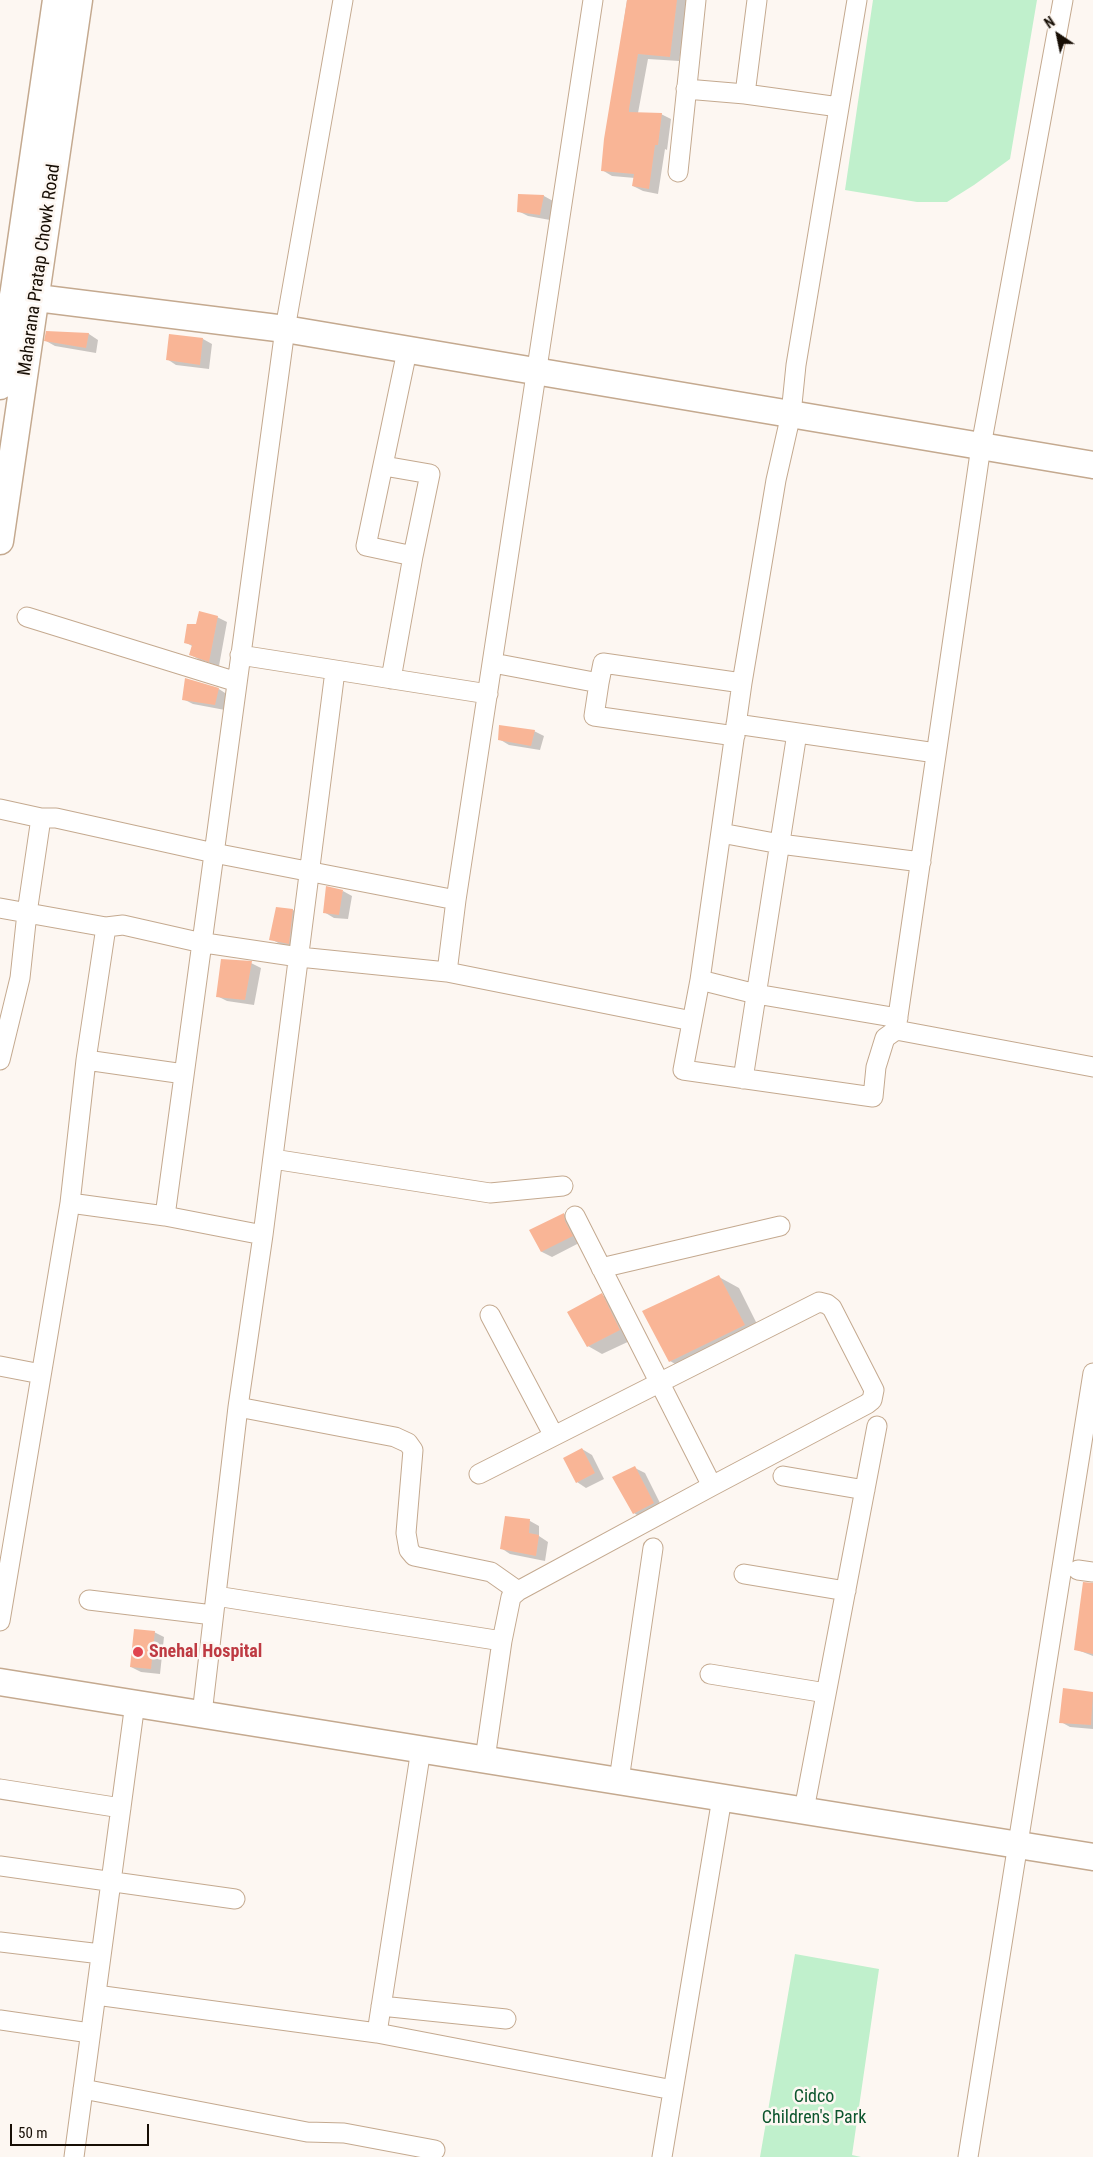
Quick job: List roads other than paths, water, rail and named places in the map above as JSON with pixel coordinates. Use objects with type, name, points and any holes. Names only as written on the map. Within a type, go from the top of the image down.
[{"type":"street","name":"Maharana Pratap Chowk Road","points":[[0,540],[56,0]]},
{"type":"street","name":"Maharana Pratap Chowk Road","points":[[0,386],[24,297],[79,0]]},
{"type":"street","points":[[165,1216],[285,329],[343,0]]},
{"type":"street","points":[[447,972],[456,900],[593,0]]},
{"type":"street","points":[[678,172],[696,0]]},
{"type":"street","points":[[745,94],[757,0]]},
{"type":"street","points":[[856,0],[796,366],[791,414],[776,480],[742,683],[700,980],[683,1070],[873,1097],[876,1067],[885,1038],[897,1024],[981,446],[1063,0]]},
{"type":"street","points":[[686,89],[745,94],[839,107]]},
{"type":"street","points":[[24,297],[285,329],[407,351],[1093,464]]},
{"type":"street","points":[[407,351],[366,546],[413,556]]},
{"type":"street","points":[[384,466],[430,474],[391,679]]},
{"type":"street","points":[[27,618],[237,682]]},
{"type":"street","points":[[240,655],[488,694]]},
{"type":"street","points":[[493,663],[599,683]]},
{"type":"street","points":[[742,683],[603,663],[594,716],[736,730],[797,733],[936,753]]},
{"type":"street","points":[[202,1714],[238,1407],[263,1235],[335,671]]},
{"type":"street","points":[[743,1079],[797,733]]},
{"type":"street","points":[[0,808],[41,818],[56,818],[214,853],[456,900]]},
{"type":"street","points":[[0,1060],[20,978],[27,913],[41,818]]},
{"type":"street","points":[[721,833],[780,844],[921,862]]},
{"type":"street","points":[[0,908],[106,928],[123,925],[202,941],[299,957],[447,972],[692,1021]]},
{"type":"street","points":[[0,1622],[70,1203],[86,1060],[106,928]]},
{"type":"street","points":[[700,980],[756,994],[1093,1067]]},
{"type":"street","points":[[86,1060],[184,1074]]},
{"type":"street","points":[[273,1159],[490,1193],[563,1186]]},
{"type":"street","points":[[70,1203],[165,1216],[263,1235]]},
{"type":"street","points":[[575,1216],[712,1486]]},
{"type":"street","points":[[601,1268],[780,1226]]},
{"type":"street","points":[[479,1474],[819,1302],[827,1304],[832,1308],[872,1386],[874,1395],[867,1404],[518,1591],[511,1597],[508,1604],[502,1640],[485,1759]]},
{"type":"street","points":[[490,1315],[554,1436]]},
{"type":"street","points":[[0,1366],[42,1374]]},
{"type":"street","points":[[968,2157],[1093,1373]]},
{"type":"street","points":[[238,1407],[396,1437],[408,1443],[413,1450],[406,1533],[409,1550],[414,1556],[491,1572],[518,1591]]},
{"type":"street","points":[[804,1810],[877,1426]]},
{"type":"street","points":[[783,1476],[865,1490]]},
{"type":"street","points":[[619,1780],[653,1548]]},
{"type":"street","points":[[744,1574],[846,1591]]},
{"type":"street","points":[[216,1596],[502,1640]]},
{"type":"street","points":[[89,1600],[213,1615]]},
{"type":"street","points":[[710,1674],[826,1693]]},
{"type":"street","points":[[0,1682],[1093,1857]]},
{"type":"street","points":[[74,2157],[135,1703]]},
{"type":"street","points":[[377,2032],[421,1749]]},
{"type":"street","points":[[0,1789],[121,1808]]},
{"type":"street","points":[[662,2157],[722,1798]]},
{"type":"street","points":[[0,1866],[234,1899]]},
{"type":"street","points":[[0,1942],[101,1954]]},
{"type":"street","points":[[96,1995],[377,2032],[673,2090]]},
{"type":"street","points":[[381,2006],[506,2019]]},
{"type":"street","points":[[0,2020],[90,2034]]},
{"type":"street","points":[[83,2089],[307,2132],[344,2133],[435,2150]]},
{"type":"place","name":"Snehal Hospital","points":[[138,1652]]},
{"type":"park label","name":"Cidco Children's Park","points":[[814,2107]]}]
